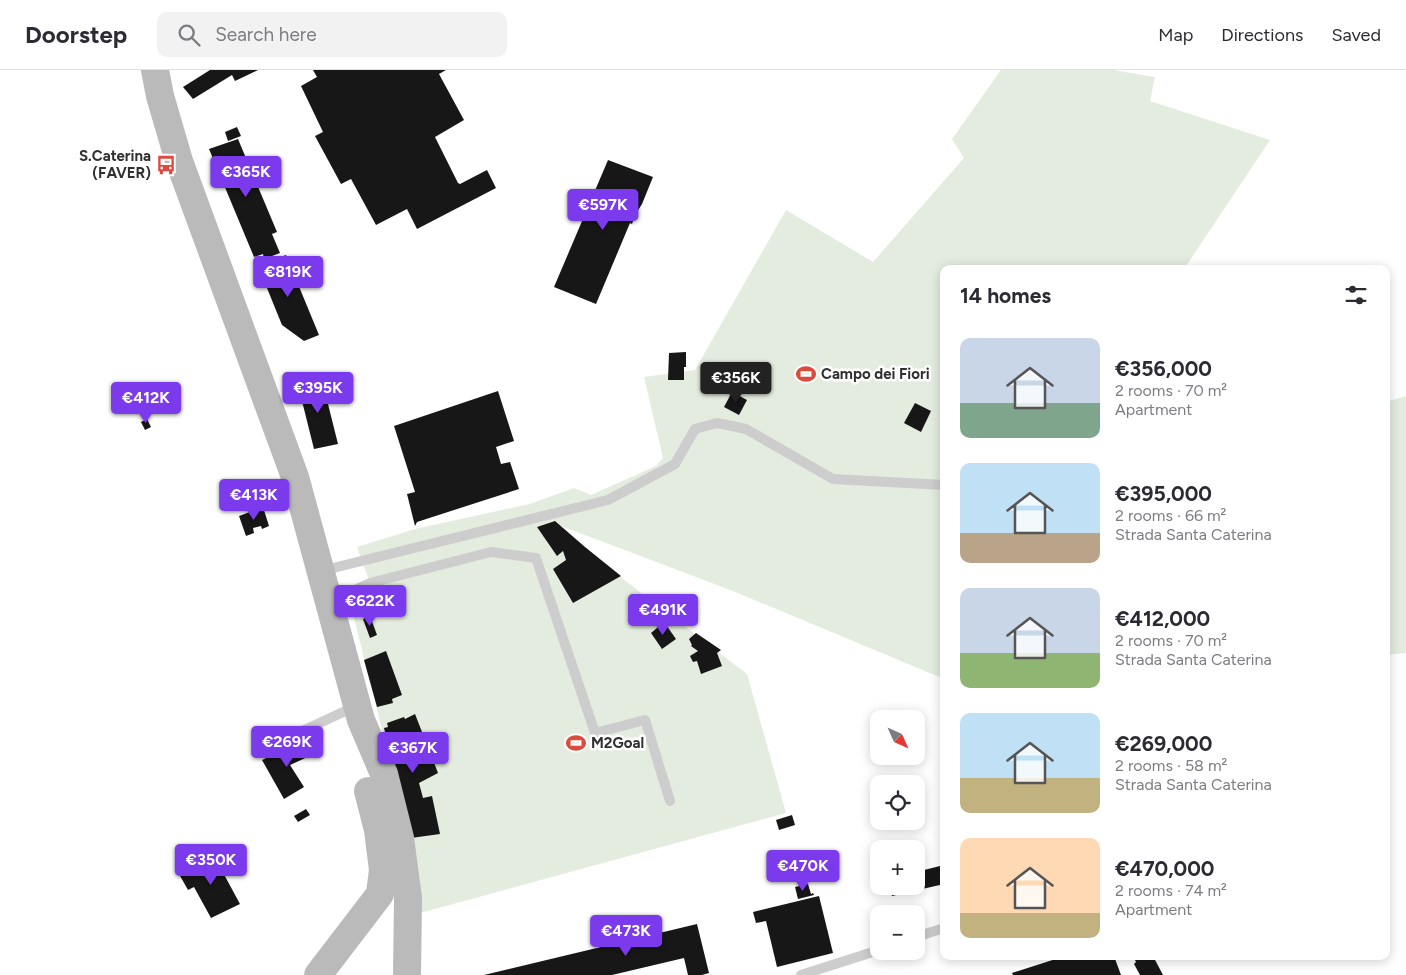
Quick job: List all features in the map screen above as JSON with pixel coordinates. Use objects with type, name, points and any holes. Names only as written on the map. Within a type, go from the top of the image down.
[{"type":"street","points":[[155,70],[160,96],[180,161],[295,477],[359,712],[384,774],[400,838],[408,898],[407,975]]},
{"type":"street","points":[[318,975],[380,894],[384,870],[378,830],[364,775],[359,712]]},
{"type":"street","points":[[299,975],[328,935],[361,920]]},
{"type":"lane","points":[[320,572],[608,500],[675,464],[695,429],[717,423],[746,428],[834,480],[940,485]]},
{"type":"lane","points":[[329,602],[370,583],[491,552],[536,558],[595,733],[645,720],[670,801]]},
{"type":"lane","points":[[298,733],[359,712]]},
{"type":"lane","points":[[925,934],[940,929]]},
{"type":"lane","points":[[801,975],[870,953]]},
{"type":"shaded area","points":[[1001,70],[1113,70],[1155,77],[1150,101],[1270,140],[1187,265],[940,265],[940,677],[733,591],[556,524],[623,579],[747,674],[786,813],[420,913],[415,861],[352,610],[373,591],[357,547],[415,529],[530,504],[574,488],[591,495],[656,466],[663,458],[644,377],[695,370],[786,210],[873,262],[964,158],[952,139]]},
{"type":"shaded area","points":[[1406,396],[1406,653],[1390,655],[1390,401]]},
{"type":"building","points":[[210,70],[258,70],[235,81],[232,75],[193,99],[183,87]]},
{"type":"building","points":[[313,70],[446,70],[439,74],[464,120],[435,137],[458,183],[460,184],[487,170],[496,188],[417,229],[407,209],[376,225],[351,179],[341,184],[315,136],[323,132],[301,86],[317,77]]},
{"type":"building","points":[[237,127],[241,136],[228,141],[225,132]]},
{"type":"building","points":[[238,139],[277,232],[272,234],[280,253],[264,259],[263,254],[254,257],[209,149]]},
{"type":"building","points":[[608,160],[653,177],[632,224],[630,223],[596,304],[554,287]]},
{"type":"building","points":[[286,255],[319,335],[304,341],[282,325],[258,266]]},
{"type":"building","points":[[686,352],[684,380],[668,380],[669,353]]},
{"type":"building","points":[[322,380],[338,444],[314,449],[298,385]]},
{"type":"building","points":[[498,391],[514,441],[496,447],[501,464],[510,462],[519,489],[417,522],[415,526],[407,494],[415,492],[394,426]]},
{"type":"building","points":[[732,392],[747,400],[739,415],[724,407]]},
{"type":"building","points":[[915,403],[931,411],[921,432],[904,423]]},
{"type":"building","points":[[147,419],[151,427],[145,430],[141,422]]},
{"type":"building","points":[[263,507],[269,526],[262,529],[261,526],[253,528],[254,533],[246,536],[239,516]]},
{"type":"building","points":[[555,521],[621,576],[573,603],[553,569],[566,560],[563,551],[557,556],[537,527]]},
{"type":"building","points":[[370,616],[377,635],[370,638],[363,619]]},
{"type":"building","points":[[664,622],[676,639],[662,649],[651,633]]},
{"type":"building","points":[[696,633],[721,650],[717,653],[722,666],[701,674],[697,661],[693,662],[690,656],[698,651],[691,646],[689,639]]},
{"type":"building","points":[[386,651],[402,695],[392,699],[393,703],[377,707],[364,660]]},
{"type":"building","points":[[415,714],[438,773],[419,783],[423,798],[432,796],[440,834],[411,838],[384,728],[388,727],[387,723],[404,717],[405,719]]},
{"type":"building","points":[[304,740],[312,755],[290,765],[304,787],[284,799],[262,760]]},
{"type":"building","points":[[306,809],[310,815],[298,822],[294,816]]},
{"type":"building","points":[[792,815],[795,825],[779,830],[776,820]]},
{"type":"building","points":[[213,854],[240,904],[211,918],[194,887],[188,890],[179,874]]},
{"type":"building","points":[[940,866],[940,885],[925,888],[925,870]]},
{"type":"building","points":[[808,884],[811,894],[813,893],[814,895],[798,899],[795,887]]},
{"type":"building","points":[[819,896],[833,953],[777,967],[766,921],[756,923],[753,912]]},
{"type":"building","points":[[697,924],[709,973],[702,975],[688,975],[684,958],[612,975],[484,975]]},
{"type":"building","points":[[1053,960],[1115,960],[1121,975],[1013,975],[1012,973]]},
{"type":"building","points":[[1135,960],[1155,960],[1163,975],[1140,975],[1134,964]]},
{"type":"place","name":"S.Caterina (FAVER)","points":[[166,165]]},
{"type":"place","name":"Campo dei Fiori","points":[[806,374]]},
{"type":"place","name":"M2Goal","points":[[576,743]]}]
